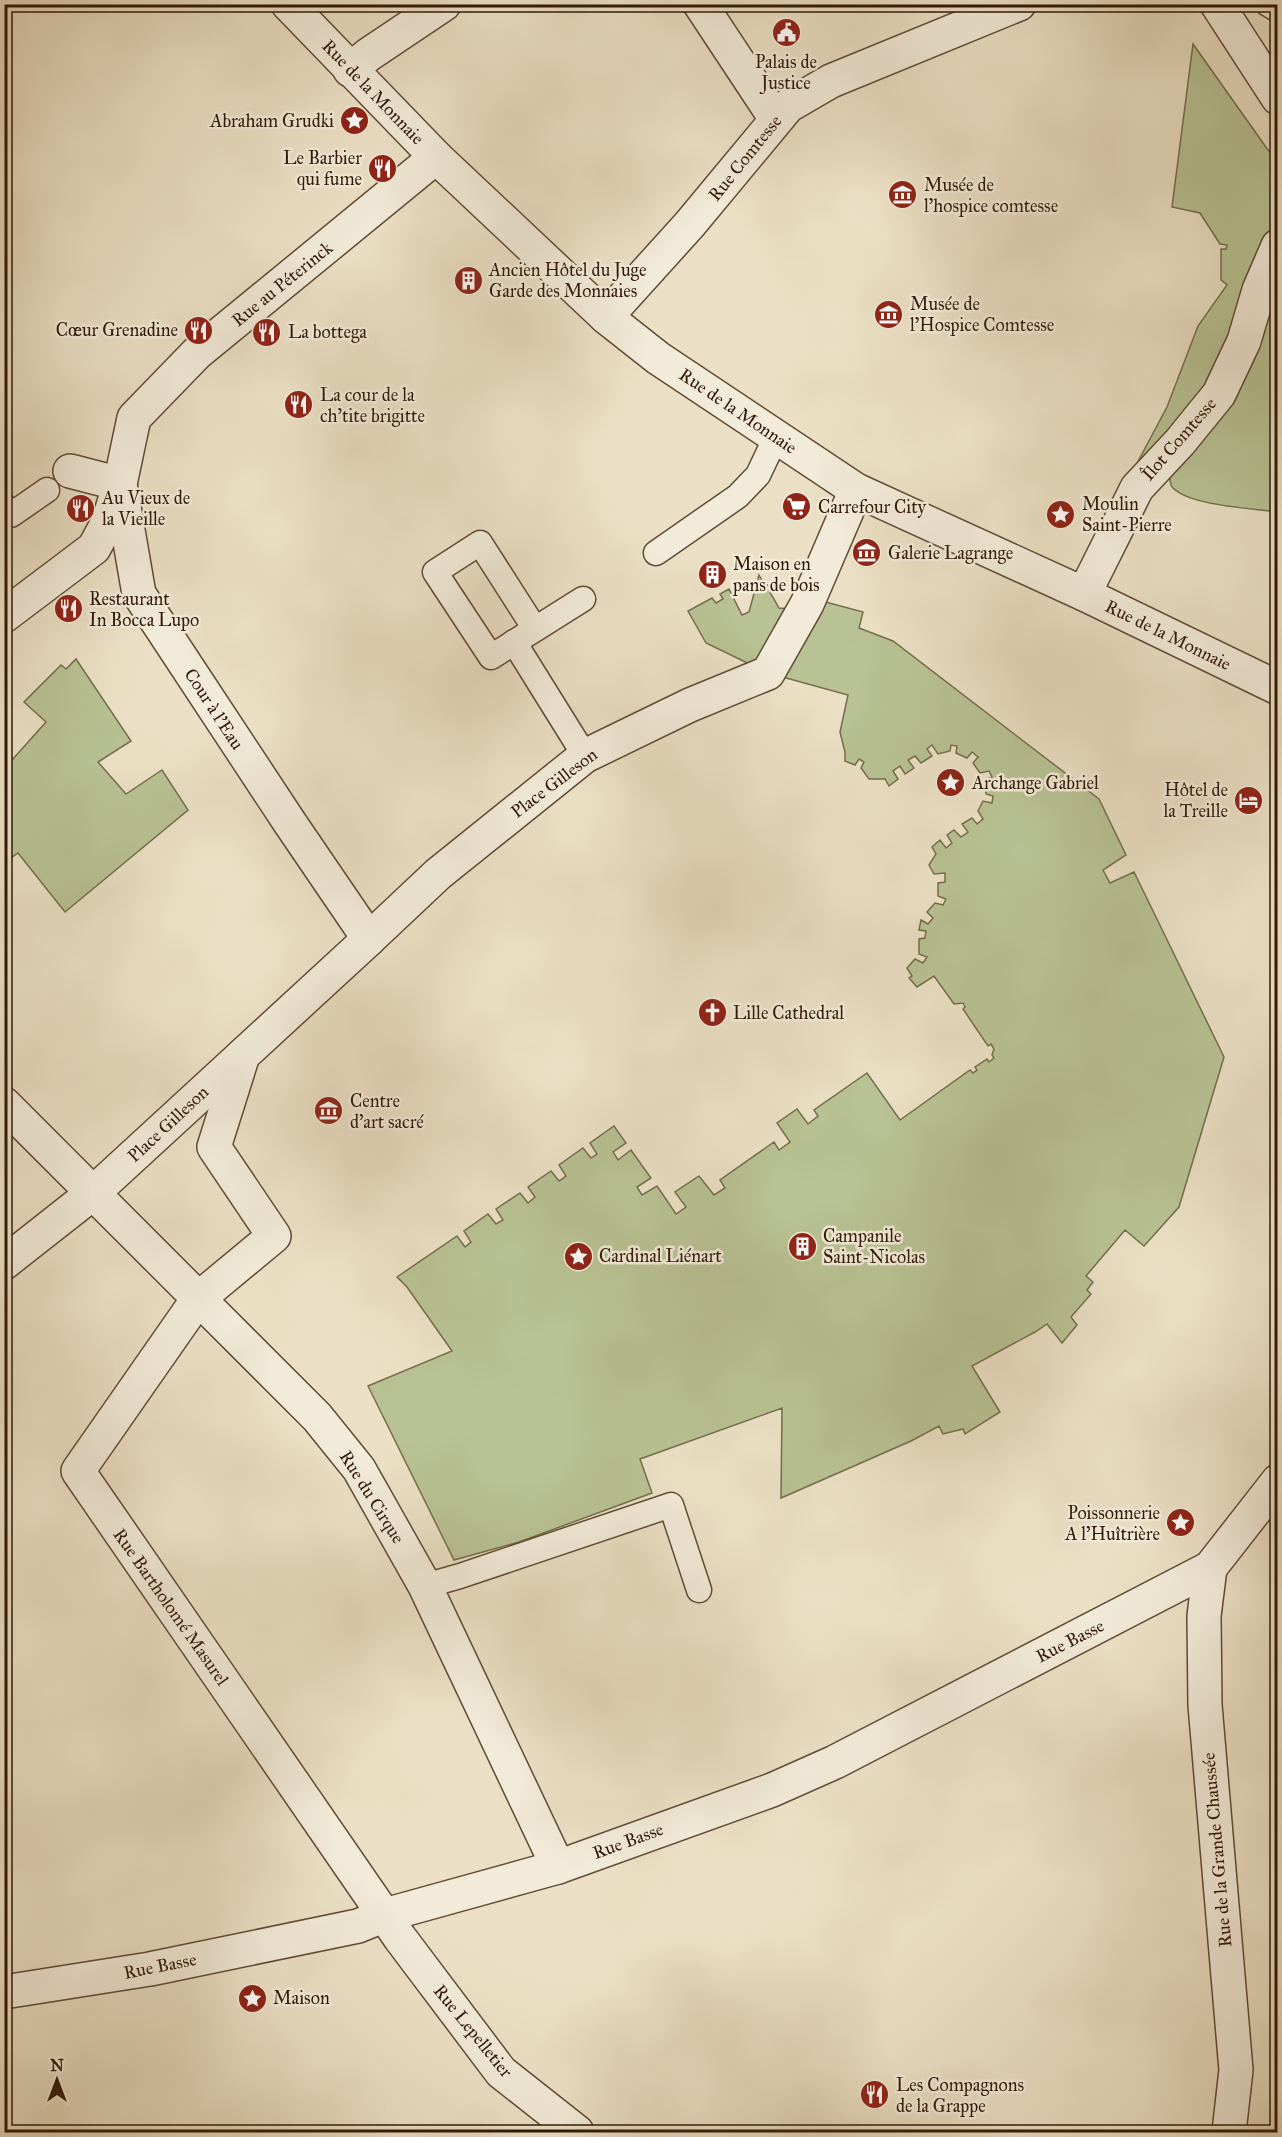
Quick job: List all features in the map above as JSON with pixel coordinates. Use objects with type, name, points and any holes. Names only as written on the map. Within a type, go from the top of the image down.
[{"type":"street","name":"Rue de la Monnaie","points":[[288,4],[436,157],[606,316],[657,358],[856,490],[1084,594],[1278,688]]},
{"type":"street","points":[[350,70],[368,55],[444,4]]},
{"type":"street","points":[[700,4],[776,119]]},
{"type":"street","name":"Rue Comtesse","points":[[606,316],[712,199],[788,106],[831,81],[1019,4]]},
{"type":"street","points":[[1217,4],[1278,99]]},
{"type":"street","name":"Rue au Péterinck","points":[[120,484],[134,418],[197,353],[436,157]]},
{"type":"street","name":"Îlot Comtesse","points":[[1084,594],[1137,488],[1180,442],[1219,394],[1244,341],[1259,290],[1278,246]]},
{"type":"street","points":[[4,616],[94,548],[108,522],[120,484],[59,480]]},
{"type":"street","name":"Cour à l'Eau","points":[[120,484],[139,594],[290,824],[369,939]]},
{"type":"street","name":"Place Gilleson","points":[[4,1263],[93,1193],[438,874],[585,756],[690,705],[768,673],[807,604],[856,490]]},
{"type":"street","name":"Place Gilleson","points":[[198,1299],[274,1236],[214,1147],[243,1055]]},
{"type":"street","name":"Rue du Cirque","points":[[4,1104],[317,1417],[359,1469],[425,1586],[558,1867]]},
{"type":"street","name":"Rue Bartholomé Masurel","points":[[198,1299],[78,1471],[385,1915]]},
{"type":"street","points":[[1210,1568],[1278,1481]]},
{"type":"street","name":"Rue Basse","points":[[4,1992],[173,1964],[358,1926],[385,1915],[558,1867],[772,1790],[835,1762],[1210,1568]]},
{"type":"street","name":"Rue de la Grande Chaussée","points":[[1210,1568],[1204,1616],[1205,1705],[1236,2070],[1229,2133]]},
{"type":"street","name":"Rue Lepelletier","points":[[385,1915],[501,2072],[577,2133]]},
{"type":"lane","points":[[1268,4],[1278,10]]},
{"type":"lane","points":[[656,553],[738,496],[758,475],[776,437]]},
{"type":"lane","points":[[4,506],[11,515],[59,480]]},
{"type":"lane","points":[[535,629],[480,543],[435,572],[491,657],[583,599]]},
{"type":"lane","points":[[514,642],[585,756]]},
{"type":"lane","points":[[425,1586],[670,1505],[699,1590]]},
{"type":"green space","points":[[1193,44],[1268,150],[1277,159],[1277,220],[1246,287],[1220,362],[1207,389],[1135,467],[1167,407],[1198,326],[1227,285],[1221,280],[1221,249],[1226,249],[1227,245],[1220,244],[1200,213],[1172,207]]},
{"type":"green space","points":[[1277,280],[1277,512],[1193,499],[1172,486],[1170,474]]},
{"type":"green space","points":[[759,575],[764,584],[771,586],[770,592],[779,608],[791,609],[822,601],[863,612],[859,628],[893,641],[1099,799],[1126,855],[1103,870],[1110,883],[1134,872],[1224,1057],[1179,1207],[1144,1246],[1125,1230],[1086,1276],[1093,1282],[1087,1290],[1091,1294],[1071,1317],[1077,1325],[1062,1343],[1047,1324],[972,1366],[1000,1412],[965,1434],[963,1429],[943,1434],[939,1426],[911,1441],[781,1498],[782,1408],[640,1459],[652,1493],[519,1542],[454,1560],[368,1386],[452,1351],[407,1287],[397,1277],[457,1236],[465,1247],[471,1242],[464,1231],[488,1214],[496,1224],[503,1220],[496,1209],[520,1193],[528,1203],[535,1197],[528,1187],[551,1171],[559,1181],[566,1176],[559,1165],[583,1148],[591,1158],[597,1154],[590,1143],[614,1126],[626,1143],[613,1152],[618,1160],[631,1150],[651,1178],[637,1187],[642,1195],[657,1186],[676,1214],[686,1207],[675,1192],[699,1176],[714,1195],[725,1188],[720,1180],[774,1142],[779,1150],[790,1142],[777,1123],[797,1109],[808,1124],[818,1116],[814,1110],[867,1073],[900,1120],[970,1070],[973,1073],[977,1070],[975,1067],[987,1059],[989,1062],[994,1058],[992,1055],[994,1049],[991,1044],[988,1046],[963,1009],[965,1007],[963,1003],[954,1004],[934,976],[917,987],[909,978],[912,976],[907,968],[915,959],[923,963],[927,957],[919,954],[919,939],[925,938],[926,931],[919,930],[921,920],[928,924],[933,918],[927,912],[935,903],[943,905],[946,899],[938,896],[938,883],[945,882],[945,873],[934,874],[929,865],[936,854],[932,847],[940,840],[946,848],[952,843],[947,835],[954,830],[961,837],[968,832],[962,824],[972,818],[977,824],[983,819],[978,811],[983,801],[992,803],[993,796],[986,794],[984,780],[992,777],[989,771],[980,773],[973,763],[978,757],[972,752],[967,758],[956,753],[957,746],[951,745],[950,751],[938,754],[932,745],[927,749],[932,756],[921,763],[915,756],[908,760],[914,768],[905,774],[900,766],[893,771],[898,779],[889,786],[885,779],[869,779],[861,768],[864,762],[859,759],[855,765],[845,761],[840,732],[848,695],[768,673],[706,643],[688,611],[712,598],[716,603],[723,599],[720,594],[729,589],[742,615],[749,612]]},
{"type":"green space","points":[[76,659],[131,741],[98,762],[126,794],[162,770],[188,810],[65,912],[18,853],[5,862],[4,769],[46,722],[24,702],[61,665],[66,669]]},
{"type":"place","name":"Palais de Justice","points":[[786,33]]},
{"type":"place","name":"Abraham Grudki","points":[[355,121]]},
{"type":"place","name":"Le Barbier qui fume","points":[[383,168]]},
{"type":"place","name":"Musée de l'hospice comtesse","points":[[903,195]]},
{"type":"place","name":"Ancien Hôtel du Juge Garde des Monnaies","points":[[468,280]]},
{"type":"place","name":"Musée de l'Hospice Comtesse","points":[[889,314]]},
{"type":"place","name":"Cœur Grenadine","points":[[199,330]]},
{"type":"place","name":"La bottega","points":[[267,332]]},
{"type":"place","name":"La cour de la ch’tite brigitte","points":[[299,405]]},
{"type":"place","name":"Carrefour City","points":[[797,507]]},
{"type":"place","name":"Au Vieux de la Vieille","points":[[81,508]]},
{"type":"place","name":"Moulin Saint-Pierre","points":[[1061,514]]},
{"type":"place","name":"Galerie Lagrange","points":[[867,553]]},
{"type":"place","name":"Maison en pans de bois","points":[[712,574]]},
{"type":"place","name":"Restaurant In Bocca Lupo","points":[[68,609]]},
{"type":"place","name":"Archange Gabriel","points":[[951,783]]},
{"type":"place","name":"Hôtel de la Treille","points":[[1249,800]]},
{"type":"place","name":"Lille Cathedral","points":[[712,1013]]},
{"type":"place","name":"Centre d'art sacré","points":[[329,1111]]},
{"type":"place","name":"Campanile Saint-Nicolas","points":[[802,1246]]},
{"type":"place","name":"Cardinal Liénart","points":[[578,1256]]},
{"type":"place","name":"Poissonnerie A l'Huîtrière","points":[[1181,1523]]},
{"type":"place","name":"Maison","points":[[252,1998]]},
{"type":"place","name":"Les Compagnons de la Grappe","points":[[875,2095]]}]
